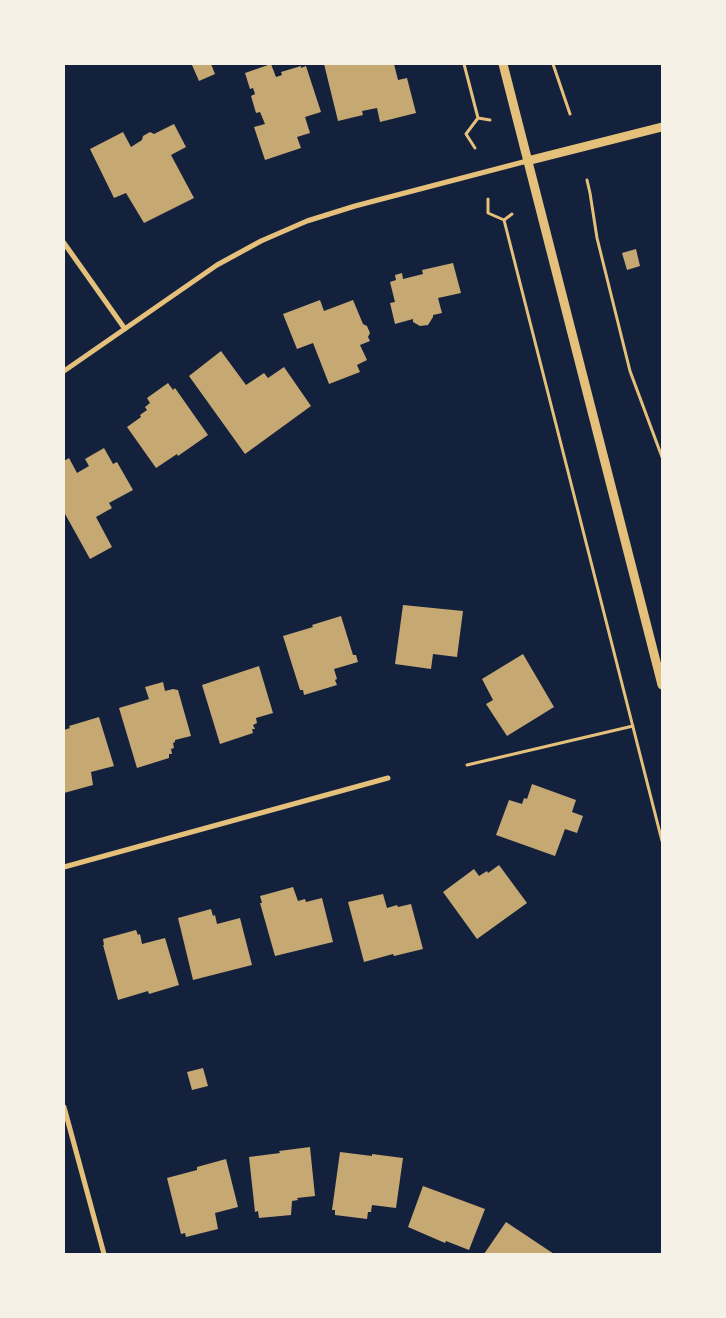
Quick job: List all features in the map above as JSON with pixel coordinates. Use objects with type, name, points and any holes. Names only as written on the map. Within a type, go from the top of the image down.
[{"type":"street","points":[[503,64],[662,684]]},
{"type":"street","points":[[64,372],[217,265],[261,241],[307,221],[355,206],[662,127]]},
{"type":"street","points":[[64,243],[125,329]]},
{"type":"street","points":[[64,867],[388,778]]},
{"type":"street","points":[[64,1107],[104,1254]]},
{"type":"path","points":[[464,64],[478,118]]},
{"type":"path","points":[[554,64],[570,114]]},
{"type":"path","points":[[478,118],[490,120]]},
{"type":"path","points":[[475,148],[466,134],[478,118]]},
{"type":"path","points":[[587,180],[597,238],[630,371],[662,457]]},
{"type":"path","points":[[488,198],[488,213],[504,220]]},
{"type":"path","points":[[504,220],[512,214]]},
{"type":"path","points":[[504,220],[662,841]]},
{"type":"path","points":[[467,765],[633,726]]},
{"type":"building","points":[[211,64],[215,74],[199,81],[192,65]]},
{"type":"building","points":[[271,64],[276,77],[282,75],[281,72],[306,66],[321,112],[305,117],[310,133],[297,137],[301,148],[265,160],[254,127],[265,124],[260,112],[256,113],[251,96],[255,94],[253,88],[250,89],[245,73]]},
{"type":"building","points":[[324,64],[394,64],[398,80],[407,78],[416,113],[380,122],[377,108],[362,111],[363,115],[338,121]]},
{"type":"building","points":[[174,124],[186,147],[171,155],[194,198],[144,223],[126,193],[114,198],[90,149],[123,132],[131,147],[150,132],[154,134]]},
{"type":"building","points":[[636,249],[640,266],[627,270],[622,253]]},
{"type":"building","points":[[453,263],[461,293],[438,298],[442,313],[433,315],[428,325],[420,326],[413,322],[413,319],[395,324],[390,303],[395,302],[390,282],[396,280],[395,275],[402,273],[403,279],[423,274],[422,270]]},
{"type":"building","points":[[320,300],[324,311],[353,300],[363,324],[367,326],[370,333],[368,337],[370,341],[360,345],[367,360],[357,365],[360,372],[329,384],[313,343],[297,349],[283,314]]},
{"type":"building","points":[[221,351],[246,385],[264,373],[268,378],[284,367],[311,406],[245,454],[189,376]]},
{"type":"building","points":[[168,383],[173,390],[175,388],[208,435],[178,456],[177,454],[156,468],[127,427],[147,410],[145,407],[150,403],[147,398]]},
{"type":"building","points":[[104,448],[113,464],[117,462],[133,490],[109,503],[112,508],[96,517],[112,547],[90,559],[64,512],[64,461],[69,458],[77,473],[89,466],[85,459]]},
{"type":"building","points":[[403,605],[463,611],[457,657],[433,654],[431,669],[395,664]]},
{"type":"building","points":[[341,616],[353,655],[356,655],[358,662],[334,669],[337,685],[304,695],[303,690],[300,690],[283,636]]},
{"type":"building","points":[[523,654],[554,707],[507,736],[486,704],[493,700],[482,679]]},
{"type":"building","points":[[259,666],[273,713],[256,718],[257,723],[253,725],[255,729],[252,729],[253,733],[220,744],[202,685]]},
{"type":"building","points":[[163,682],[165,691],[178,690],[191,736],[175,740],[173,743],[174,748],[171,749],[172,754],[169,754],[169,758],[137,768],[119,708],[149,699],[145,687]]},
{"type":"building","points":[[99,717],[114,766],[91,772],[93,785],[64,793],[64,730],[70,728],[69,726]]},
{"type":"building","points":[[532,784],[576,800],[572,812],[583,816],[577,833],[565,829],[555,856],[496,835],[509,800],[522,804],[524,798],[527,799]]},
{"type":"building","points":[[499,865],[527,903],[477,939],[443,892],[474,869],[479,876],[487,871],[488,873]]},
{"type":"building","points":[[293,887],[298,901],[305,899],[306,902],[322,898],[333,942],[275,956],[260,903],[262,903],[260,896]]},
{"type":"building","points":[[383,894],[387,908],[411,904],[423,949],[394,956],[393,954],[364,962],[348,902]]},
{"type":"building","points":[[211,909],[217,924],[240,918],[252,965],[193,980],[178,918]]},
{"type":"building","points":[[136,930],[138,935],[140,934],[142,944],[165,938],[179,985],[149,994],[148,991],[118,1000],[103,939]]},
{"type":"building","points":[[203,1068],[208,1086],[192,1090],[187,1072]]},
{"type":"building","points":[[310,1147],[315,1196],[297,1198],[298,1200],[292,1201],[291,1215],[259,1218],[258,1211],[255,1212],[249,1157]]},
{"type":"building","points":[[340,1152],[403,1158],[396,1208],[372,1205],[367,1219],[335,1215],[335,1210],[332,1210]]},
{"type":"building","points":[[226,1159],[238,1207],[215,1213],[218,1229],[186,1237],[185,1233],[181,1234],[167,1178],[197,1170],[197,1167]]},
{"type":"building","points":[[423,1186],[485,1209],[469,1250],[446,1241],[445,1243],[408,1227]]},
{"type":"building","points":[[506,1222],[554,1254],[484,1254]]}]
